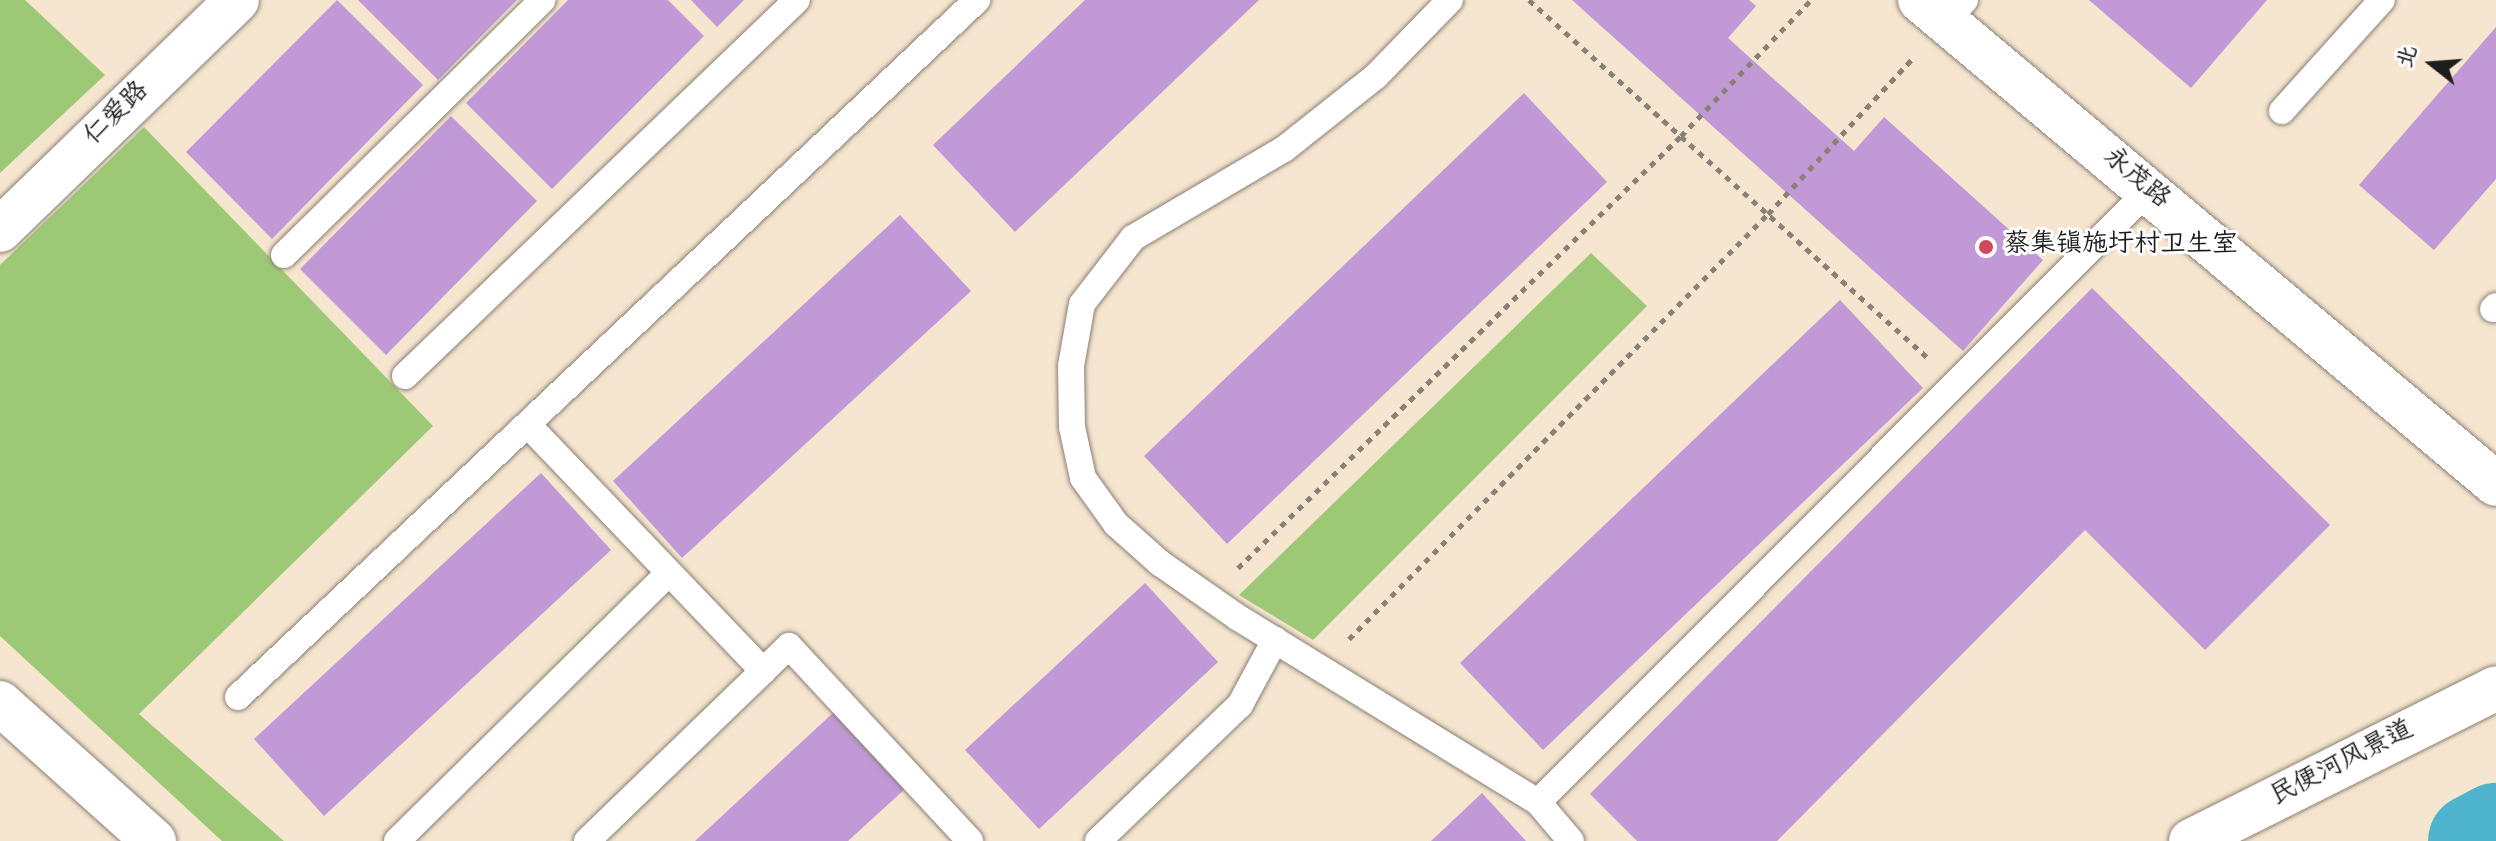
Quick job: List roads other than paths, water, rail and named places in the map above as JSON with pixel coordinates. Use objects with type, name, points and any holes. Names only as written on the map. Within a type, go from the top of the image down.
[{"type":"street","name":"仁爱路","points":[[0,230],[237,0]]},
{"type":"street","name":"永茂路","points":[[1944,7],[2148,191],[2496,484]]},
{"type":"street","name":"民便河风景道","points":[[2191,841],[2496,688]]},
{"type":"street","points":[[0,703],[154,841]]},
{"type":"lane","points":[[284,255],[543,0]]},
{"type":"lane","points":[[405,376],[797,0]]},
{"type":"lane","points":[[238,697],[529,426],[977,0]]},
{"type":"lane","points":[[1450,0],[1375,77],[1284,149],[1133,238],[1082,304],[1071,366],[1072,427],[1083,478],[1116,524],[1208,596],[1538,802],[1571,841]]},
{"type":"lane","points":[[2282,111],[2382,0]]},
{"type":"lane","points":[[1538,802],[2148,191]]},
{"type":"lane","points":[[529,426],[763,671]]},
{"type":"lane","points":[[397,841],[669,573]]},
{"type":"lane","points":[[1098,841],[1240,705],[1275,640]]},
{"type":"lane","points":[[587,841],[789,646],[956,836]]},
{"type":"waterway","points":[[2475,841],[2496,830]]},
{"type":"place","name":"蔡集镇施圩村卫生室","points":[[1986,247]]}]
